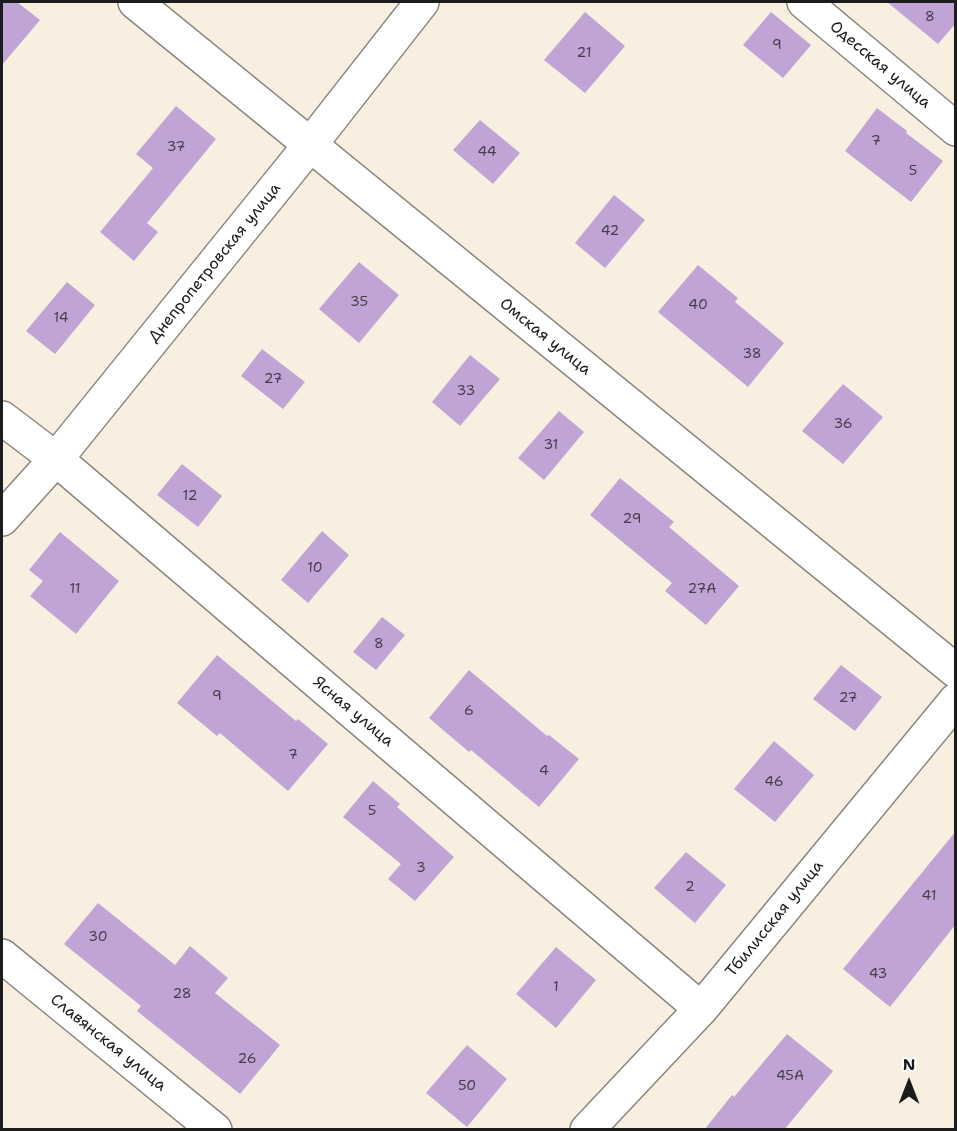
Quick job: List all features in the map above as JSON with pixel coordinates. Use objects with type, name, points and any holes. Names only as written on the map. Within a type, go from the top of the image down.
[{"type":"street","name":"Омская улица","points":[[135,2],[956,671]]},
{"type":"street","name":"Днепропетровская улица","points":[[2,519],[56,459],[310,145],[422,2]]},
{"type":"street","name":"Одесская улица","points":[[804,2],[956,129]]},
{"type":"street","name":"Ясная улица","points":[[2,418],[56,459],[701,1009]]},
{"type":"street","name":"Тбилисская улица","points":[[587,1130],[701,1009],[956,700]]},
{"type":"street","name":"Славянская улица","points":[[2,956],[215,1130]]},
{"type":"building","points":[[2,2],[17,2],[40,20],[2,65]]},
{"type":"building","points":[[887,2],[956,2],[956,23],[938,44]]},
{"type":"building","points":[[585,12],[625,46],[585,93],[544,60]]},
{"type":"building","points":[[771,12],[811,45],[783,78],[743,45]]},
{"type":"building","points":[[176,106],[216,139],[147,223],[158,232],[134,261],[100,232],[153,168],[136,154]]},
{"type":"building","points":[[877,108],[943,161],[911,202],[845,151]]},
{"type":"building","points":[[480,120],[520,153],[493,184],[453,150]]},
{"type":"building","points":[[614,195],[645,220],[605,268],[575,243]]},
{"type":"building","points":[[359,262],[399,295],[359,343],[319,309]]},
{"type":"building","points":[[698,265],[738,298],[735,302],[784,343],[748,387],[658,312]]},
{"type":"building","points":[[67,282],[95,305],[55,354],[26,331]]},
{"type":"building","points":[[262,349],[305,382],[283,409],[241,376]]},
{"type":"building","points":[[470,355],[500,379],[460,426],[432,402]]},
{"type":"building","points":[[843,384],[883,417],[843,464],[802,431]]},
{"type":"building","points":[[559,411],[584,432],[544,480],[518,458]]},
{"type":"building","points":[[182,464],[222,496],[198,527],[157,495]]},
{"type":"building","points":[[620,478],[674,522],[669,527],[739,586],[706,625],[665,591],[672,583],[590,515]]},
{"type":"building","points":[[322,531],[349,555],[308,603],[281,580]]},
{"type":"building","points":[[60,532],[119,581],[76,634],[30,596],[43,581],[29,570]]},
{"type":"building","points":[[382,617],[405,635],[376,670],[353,652]]},
{"type":"building","points":[[217,655],[296,721],[298,719],[328,744],[288,791],[220,733],[217,736],[177,703]]},
{"type":"building","points":[[841,665],[882,697],[855,731],[813,699]]},
{"type":"building","points":[[469,670],[547,736],[549,735],[579,759],[539,807],[429,718]]},
{"type":"building","points":[[774,741],[814,775],[775,822],[734,789]]},
{"type":"building","points":[[373,781],[400,804],[397,807],[454,857],[415,901],[388,879],[401,864],[343,817]]},
{"type":"building","points":[[956,831],[956,924],[890,1007],[843,969]]},
{"type":"building","points":[[686,852],[726,885],[695,923],[654,888]]},
{"type":"building","points":[[98,903],[175,965],[190,946],[228,978],[215,993],[280,1045],[240,1094],[137,1011],[141,1006],[64,944]]},
{"type":"building","points":[[556,947],[596,980],[556,1028],[516,994]]},
{"type":"building","points":[[787,1034],[833,1071],[784,1130],[704,1130],[732,1095],[734,1097]]},
{"type":"building","points":[[467,1045],[507,1079],[467,1127],[426,1093]]}]
